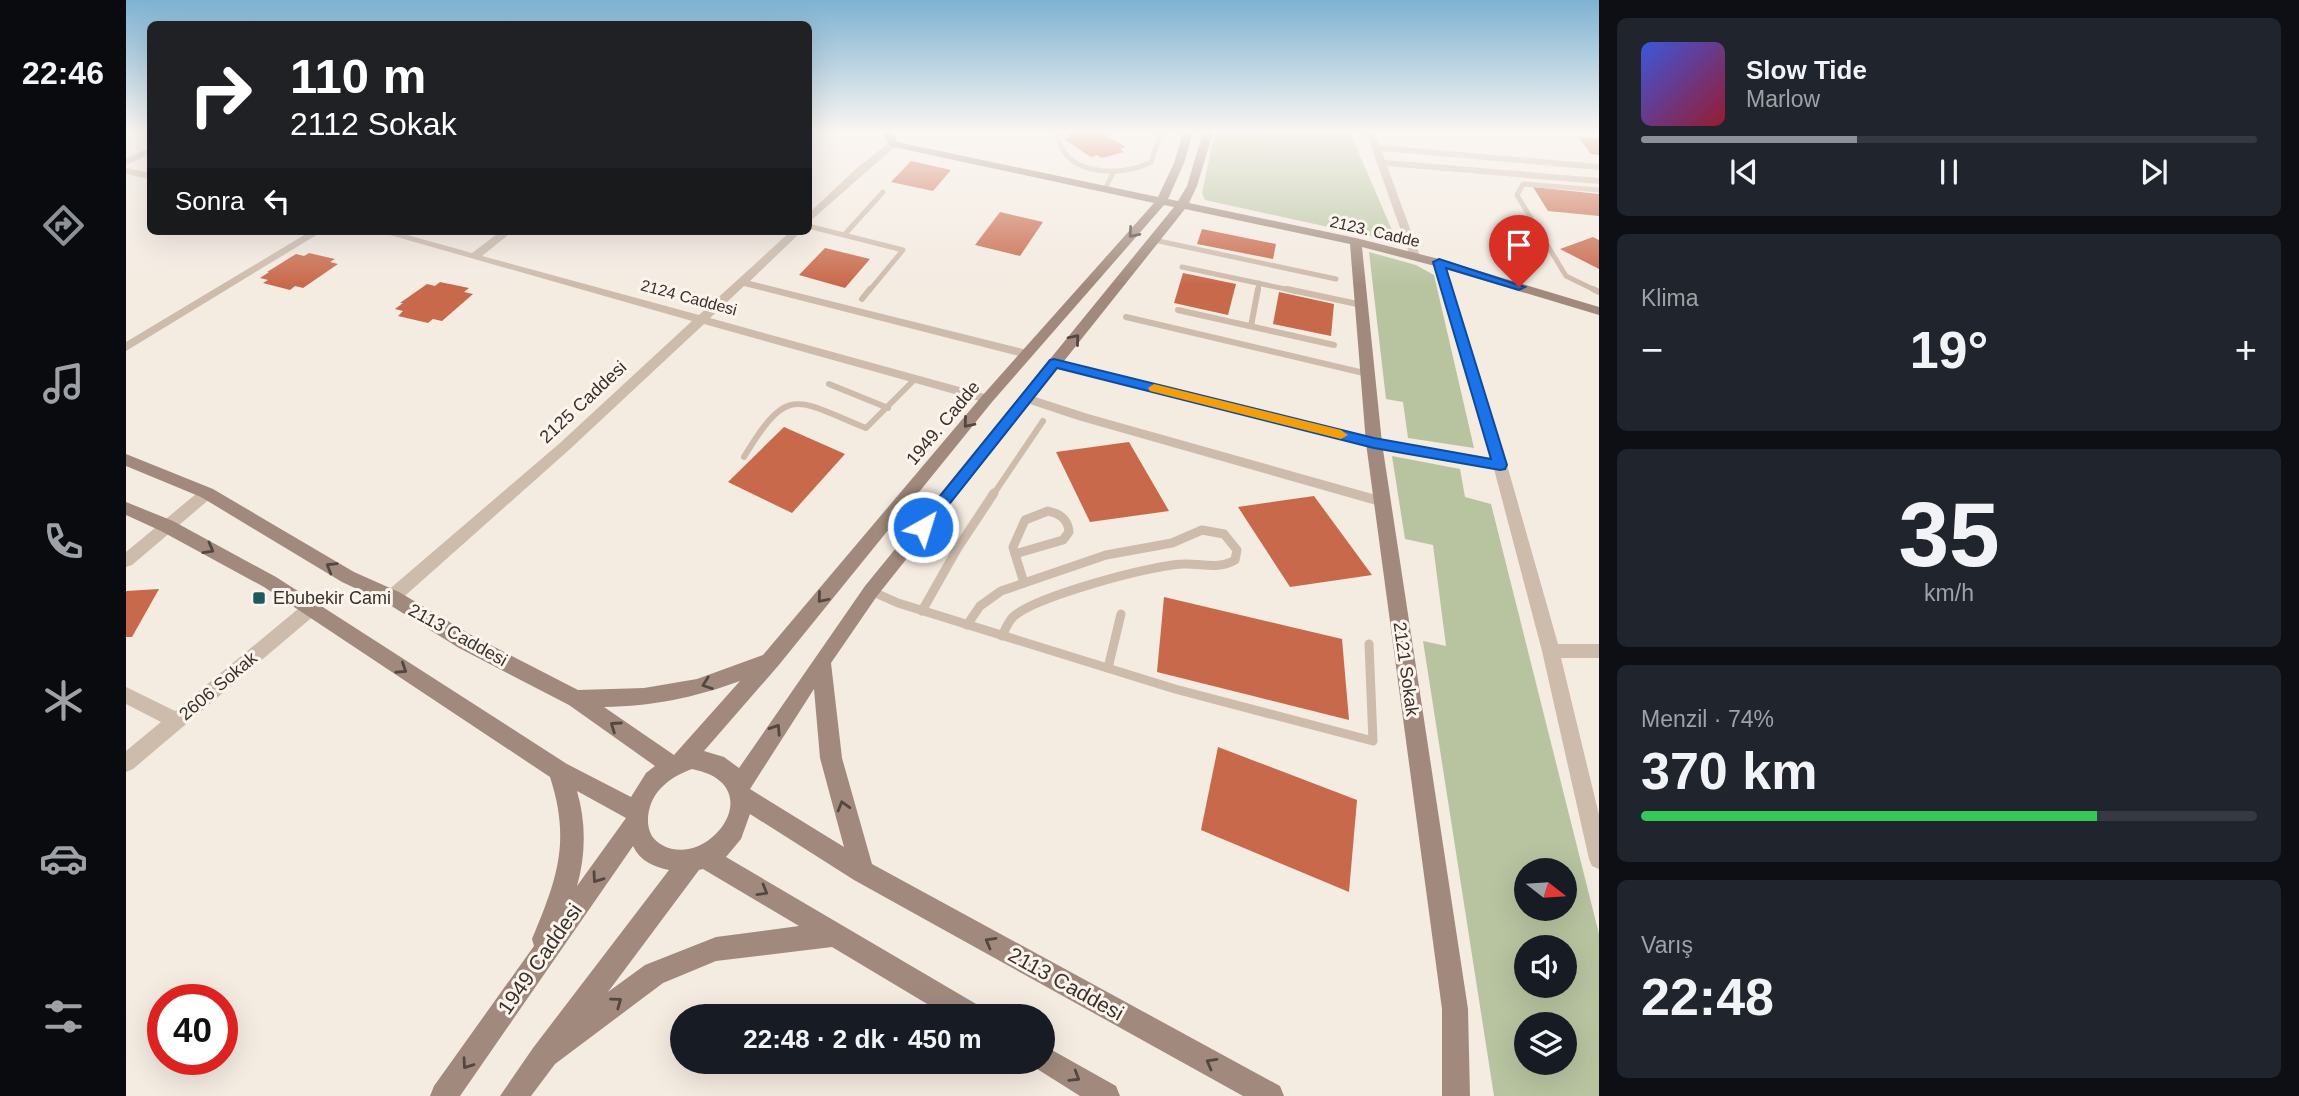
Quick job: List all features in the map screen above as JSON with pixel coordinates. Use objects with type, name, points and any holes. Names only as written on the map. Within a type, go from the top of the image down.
[{"type":"street","points":[[812,216],[848,183]]},
{"type":"street","name":"2123. Cadde","points":[[1077,183],[1415,256],[1599,311]]},
{"type":"street","name":"1949. Cadde","points":[[676,763],[771,660],[987,399],[1161,201],[1169,183]]},
{"type":"street","points":[[740,791],[821,661],[871,592],[1182,205],[1192,183]]},
{"type":"street","points":[[1390,183],[1415,256]]},
{"type":"street","points":[[812,203],[823,205]]},
{"type":"street","points":[[126,347],[311,235]]},
{"type":"street","name":"2124 Caddesi","points":[[394,235],[987,399]]},
{"type":"street","points":[[473,257],[503,235]]},
{"type":"street","name":"2125 Caddesi","points":[[392,597],[565,446],[793,235]]},
{"type":"street","name":"2121 Sokak","points":[[1356,242],[1374,443],[1455,1009],[1456,1096]]},
{"type":"street","points":[[1439,262],[1500,465],[1551,651],[1599,859]]},
{"type":"street","points":[[742,282],[1027,354]]},
{"type":"street","points":[[1054,363],[1374,443],[1500,465]]},
{"type":"street","points":[[1026,398],[1083,417],[1383,502]]},
{"type":"street","name":"2113 Caddesi","points":[[126,460],[207,493],[348,577],[392,597],[466,642],[576,699],[676,763]]},
{"type":"street","points":[[126,561],[207,493]]},
{"type":"street","points":[[126,508],[167,526],[270,582],[559,771],[636,816]]},
{"type":"street","name":"2606 Sokak","points":[[126,763],[310,609]]},
{"type":"street","points":[[1551,651],[1599,651]]},
{"type":"street","points":[[576,699],[644,697],[697,688],[771,660]]},
{"type":"street","points":[[821,661],[831,758],[862,872]]},
{"type":"street","points":[[126,695],[177,721]]},
{"type":"street","points":[[514,1096],[698,859],[721,846],[734,831],[741,813],[740,791],[728,771],[712,761],[692,759],[676,763],[652,779],[644,789],[636,816],[645,845],[665,859],[698,859],[835,934],[952,1004]]},
{"type":"street","points":[[523,984],[565,889],[574,848],[571,812],[559,771]]},
{"type":"street","name":"2113 Caddesi","points":[[740,791],[862,872],[1270,1096]]},
{"type":"street","name":"1949 Caddesi","points":[[444,1096],[636,816]]},
{"type":"street","points":[[542,1057],[654,974],[716,949],[835,934]]},
{"type":"street","points":[[1055,1065],[1106,1096]]},
{"type":"lane","points":[[1105,189],[1108,183]]},
{"type":"lane","points":[[1599,190],[1523,184],[1517,195],[1566,276],[1599,292]]},
{"type":"lane","points":[[845,234],[883,192]]},
{"type":"lane","points":[[812,227],[903,250],[862,299]]},
{"type":"lane","points":[[1154,240],[1336,279]]},
{"type":"lane","points":[[1182,267],[1362,305]]},
{"type":"lane","points":[[1251,327],[1259,283]]},
{"type":"lane","points":[[1178,310],[1334,345]]},
{"type":"lane","points":[[1126,317],[1368,374]]},
{"type":"lane","points":[[744,457],[770,417],[782,406],[794,401],[803,402],[866,428],[915,379]]},
{"type":"lane","points":[[829,384],[888,408]]},
{"type":"lane","points":[[922,611],[957,549],[1043,421]]},
{"type":"lane","points":[[1015,554],[1063,540],[1069,531],[1067,522],[1059,514],[1048,511],[1025,520],[1013,547],[1015,554],[1024,583]]},
{"type":"lane","points":[[967,625],[990,597],[1106,555],[1183,541],[1202,530],[1224,534],[1237,550],[1235,560],[1226,566],[1183,564],[1149,568],[1035,603],[1012,618],[1002,636]]},
{"type":"lane","points":[[871,592],[922,611],[1108,668],[1373,741],[1369,645]]},
{"type":"lane","points":[[1108,668],[1121,614]]},
{"type":"lane","points":[[1582,787],[1599,791]]},
{"type":"green space","points":[[1204,183],[1372,183],[1397,242],[1205,200],[1202,193]]},
{"type":"green space","points":[[1369,252],[1416,265],[1434,275],[1474,448],[1408,438],[1403,402],[1386,399]]},
{"type":"green space","points":[[1392,456],[1460,469],[1465,497],[1491,504],[1599,934],[1599,1096],[1494,1096],[1423,641],[1446,646],[1433,545],[1405,539]]},
{"type":"building","points":[[896,183],[940,183],[933,191]]},
{"type":"building","points":[[1533,187],[1599,194],[1599,216],[1548,211]]},
{"type":"building","points":[[1000,212],[1043,222],[1020,256],[975,245]]},
{"type":"building","points":[[1202,229],[1276,244],[1273,259],[1197,244]]},
{"type":"building","points":[[1593,237],[1599,240],[1599,269],[1560,249]]},
{"type":"building","points":[[825,248],[870,259],[845,288],[799,275]]},
{"type":"building","points":[[309,253],[335,259],[330,262],[338,264],[303,288],[295,286],[290,290],[263,283],[268,280],[260,278],[296,254],[304,256]]},
{"type":"building","points":[[1183,273],[1236,284],[1228,315],[1174,303]]},
{"type":"building","points":[[440,282],[469,288],[464,292],[473,294],[442,321],[433,319],[428,323],[398,316],[403,311],[395,309],[403,303],[400,303],[427,284],[435,286]]},
{"type":"building","points":[[1279,292],[1334,304],[1331,336],[1273,324]]},
{"type":"building","points":[[784,427],[845,454],[792,513],[728,482]]},
{"type":"building","points":[[1129,442],[1169,511],[1090,522],[1056,452]]},
{"type":"building","points":[[1314,496],[1372,575],[1290,587],[1238,507]]},
{"type":"building","points":[[159,589],[132,637],[126,637],[126,591]]},
{"type":"building","points":[[1164,597],[1342,639],[1349,720],[1157,672]]},
{"type":"building","points":[[1218,747],[1357,800],[1349,892],[1201,830]]},
{"type":"slow traffic","points":[[1154,388],[1341,435]]},
{"type":"place","name":"Ebubekir Cami","points":[[259,598]]},
{"type":"route","points":[[923,527],[1054,363],[1374,443],[1500,465],[1439,262],[1519,287]]}]
